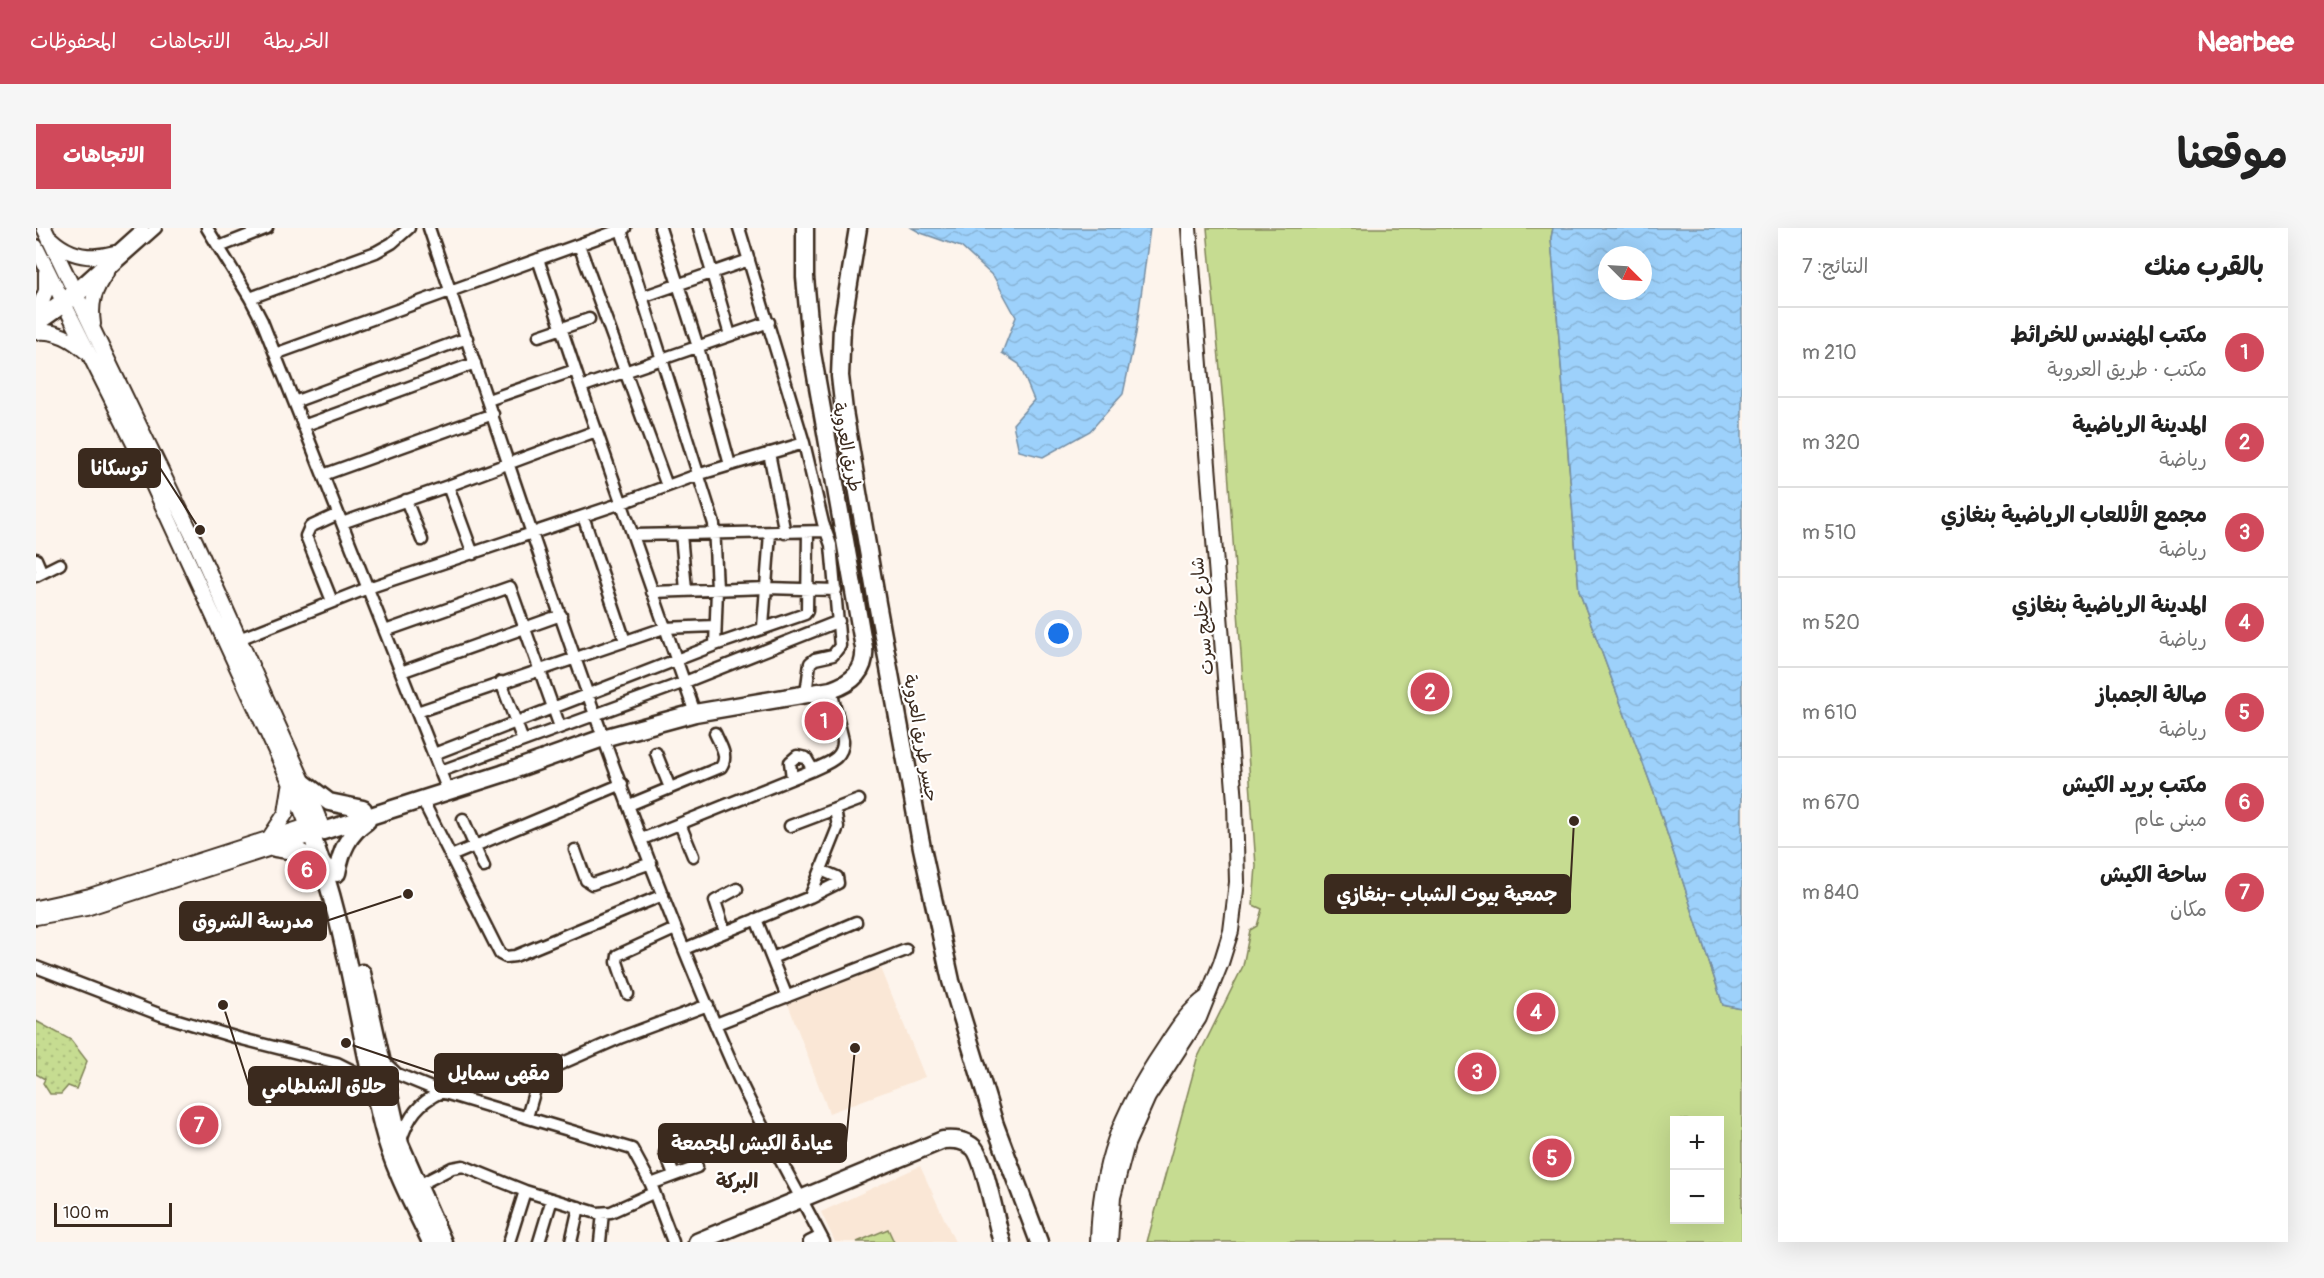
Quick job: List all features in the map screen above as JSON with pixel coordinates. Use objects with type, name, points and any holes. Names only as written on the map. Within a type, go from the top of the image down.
[{"type":"highway","name":"طريق العروبة","points":[[805,228],[806,285],[812,353],[865,656],[861,671],[848,683],[831,690]]},
{"type":"highway","name":"جسر طريق العروبة","points":[[858,228],[842,326],[840,376],[875,591],[922,848],[951,981],[991,1114],[1039,1242]]},
{"type":"highway","points":[[297,782],[329,802],[368,813],[445,782],[522,766],[603,738],[695,713],[831,690]]},
{"type":"highway","points":[[443,1242],[400,1144],[381,1059],[330,869],[315,829],[422,799],[445,782]]},
{"type":"highway","points":[[368,813],[330,869],[383,1129],[392,1155],[431,1242]]},
{"type":"highway","points":[[272,843],[300,852],[330,869]]},
{"type":"highway","points":[[697,1242],[943,1140],[952,1139],[968,1143],[979,1156],[1002,1242]]},
{"type":"main road","name":"شارع خليج سرت","points":[[1110,1242],[1113,1197],[1126,1144],[1148,1097],[1196,1025],[1221,963],[1235,910],[1238,854],[1190,228]]},
{"type":"main road","points":[[46,232],[74,254],[95,257],[115,253]]},
{"type":"main road","points":[[36,917],[86,908],[315,829],[239,639],[196,543],[46,232]]},
{"type":"main road","points":[[36,247],[297,782],[272,843]]},
{"type":"main road","points":[[36,315],[46,291],[45,267]]},
{"type":"main road","points":[[93,332],[92,301],[106,273]]},
{"type":"main road","points":[[36,329],[65,337],[80,346],[92,360]]},
{"type":"main road","points":[[36,908],[90,896],[272,843]]},
{"type":"main road","name":"شارع خليج سرت","points":[[1098,1242],[1105,1176],[1120,1123],[1148,1073],[1185,1017],[1207,997]]},
{"type":"street","points":[[75,294],[143,228]]},
{"type":"street","points":[[36,329],[63,303],[106,273],[156,228]]},
{"type":"street","points":[[207,228],[250,297],[445,782],[523,741],[685,682],[839,621]]},
{"type":"street","points":[[219,247],[267,228]]},
{"type":"street","points":[[250,297],[376,252],[388,246],[409,228]]},
{"type":"street","points":[[429,228],[603,738],[675,929],[740,1080],[822,1239],[809,1242]]},
{"type":"street","points":[[660,228],[698,346],[730,465]]},
{"type":"street","points":[[699,228],[730,336]]},
{"type":"street","points":[[739,228],[804,443],[831,545],[841,642],[839,650],[831,656],[815,659],[810,663],[806,694]]},
{"type":"street","points":[[274,354],[623,229],[716,535],[715,645]]},
{"type":"street","points":[[579,245],[667,486]]},
{"type":"street","points":[[538,259],[695,713]]},
{"type":"street","points":[[642,297],[749,260]]},
{"type":"street","points":[[36,315],[63,303]]},
{"type":"street","points":[[538,336],[590,319]]},
{"type":"street","points":[[581,387],[768,322]]},
{"type":"street","points":[[294,402],[467,338]]},
{"type":"street","points":[[303,426],[475,363]]},
{"type":"street","points":[[488,400],[575,370]]},
{"type":"street","points":[[322,474],[493,414]]},
{"type":"street","points":[[332,601],[306,536],[310,527],[448,486],[596,431]]},
{"type":"street","points":[[239,639],[368,588],[622,503],[697,475],[804,443]]},
{"type":"street","points":[[769,453],[785,533]]},
{"type":"street","points":[[448,486],[473,554]]},
{"type":"street","points":[[406,500],[422,540]]},
{"type":"street","points":[[583,516],[625,641]]},
{"type":"street","points":[[634,535],[826,531]]},
{"type":"street","points":[[434,754],[553,710],[588,694],[715,645],[806,613],[808,532]]},
{"type":"street","points":[[764,627],[770,533]]},
{"type":"street","points":[[681,534],[686,590]]},
{"type":"street","points":[[36,559],[39,575],[60,564]]},
{"type":"street","points":[[385,631],[510,587],[560,727]]},
{"type":"street","points":[[652,591],[766,588],[836,590]]},
{"type":"street","points":[[401,672],[561,615]]},
{"type":"street","points":[[417,712],[664,628],[715,626]]},
{"type":"street","points":[[501,682],[523,741]]},
{"type":"street","points":[[642,839],[834,760],[843,748],[843,740],[831,690]]},
{"type":"street","points":[[629,805],[721,767],[724,764],[725,754],[715,733]]},
{"type":"street","points":[[656,753],[670,788]]},
{"type":"street","points":[[792,778],[790,762],[797,756],[806,758],[813,770]]},
{"type":"street","points":[[451,856],[622,784]]},
{"type":"street","points":[[422,799],[500,954],[506,957],[515,956],[663,895]]},
{"type":"street","points":[[790,826],[859,800]]},
{"type":"street","points":[[810,897],[838,826],[835,809]]},
{"type":"street","points":[[463,819],[484,867]]},
{"type":"street","points":[[680,824],[693,856]]},
{"type":"street","points":[[575,850],[586,880],[592,884],[651,863]]},
{"type":"street","points":[[684,949],[810,897],[838,883],[837,877],[821,870]]},
{"type":"street","points":[[725,932],[715,901],[737,889]]},
{"type":"street","points":[[756,919],[787,997]]},
{"type":"street","points":[[772,958],[856,922]]},
{"type":"street","points":[[628,994],[616,962],[618,955],[675,929]]},
{"type":"street","points":[[716,1024],[906,950]]},
{"type":"street","points":[[36,967],[161,1015],[238,1038],[337,1063],[373,1081]]},
{"type":"street","points":[[527,1117],[538,1079],[547,1070],[622,1037],[708,1005]]},
{"type":"street","points":[[381,1059],[397,1074],[441,1092],[626,1145],[635,1152],[673,1242]]},
{"type":"street","points":[[400,1144],[415,1109],[441,1092]]},
{"type":"street","points":[[417,1186],[452,1168],[463,1166],[525,1191],[603,1213],[652,1189],[674,1175],[697,1167],[688,1143]]},
{"type":"street","points":[[665,1153],[674,1175]]},
{"type":"street","points":[[509,1242],[525,1191]]},
{"type":"street","points":[[539,1242],[552,1199]]},
{"type":"street","points":[[571,1242],[579,1207]]},
{"type":"street","points":[[600,1242],[603,1213]]},
{"type":"shaded area","points":[[881,968],[925,1077],[829,1113],[788,1004]]},
{"type":"shaded area","points":[[920,1166],[955,1242],[835,1242],[821,1212]]},
{"type":"green space","points":[[1207,228],[1553,228],[1551,238],[1579,591],[1654,793],[1723,1005],[1742,1009],[1742,1242],[1147,1242],[1197,1059],[1243,966],[1250,930],[1257,926],[1262,909],[1253,905],[1256,866],[1224,413]]},
{"type":"green space","points":[[36,1021],[71,1040],[87,1061],[76,1089],[68,1086],[61,1094],[50,1094],[43,1083],[45,1079],[36,1074]]},
{"type":"green space","points":[[888,1229],[894,1242],[857,1242]]},
{"type":"water","points":[[912,228],[1150,228],[1136,333],[1123,394],[1090,431],[1043,457],[1019,451],[1013,424],[1034,400],[1019,364],[1002,353],[1016,317],[994,277],[961,247]]},
{"type":"water","points":[[1553,228],[1742,228],[1742,1009],[1723,1005],[1654,793],[1579,591],[1551,238]]},
{"type":"place","name":"توسكانا","points":[[200,530]]},
{"type":"place","name":"المدينة الرياضية","points":[[1430,692]]},
{"type":"place","name":"مكتب المهندس للخرائط","points":[[824,721]]},
{"type":"place","name":"جمعية بيوت الشباب -بنغازي","points":[[1574,821]]},
{"type":"place","name":"مكتب بريد الكيش","points":[[307,870]]},
{"type":"place","name":"مدرسة الشروق","points":[[408,894]]},
{"type":"place","name":"حلاق الشلطامي","points":[[223,1005]]},
{"type":"place","name":"المدينة الرياضية بنغازي","points":[[1536,1012]]},
{"type":"place","name":"مقهى سمايل","points":[[346,1043]]},
{"type":"place","name":"عيادة الكيش المجمعة","points":[[855,1048]]},
{"type":"place","name":"مجمع الأللعاب الرياضية بنغازي","points":[[1477,1072]]},
{"type":"place","name":"ساحة الكيش","points":[[199,1125]]},
{"type":"place","name":"صالة الجمباز","points":[[1552,1158]]},
{"type":"district","name":"البركة","points":[[737,1181]]}]
